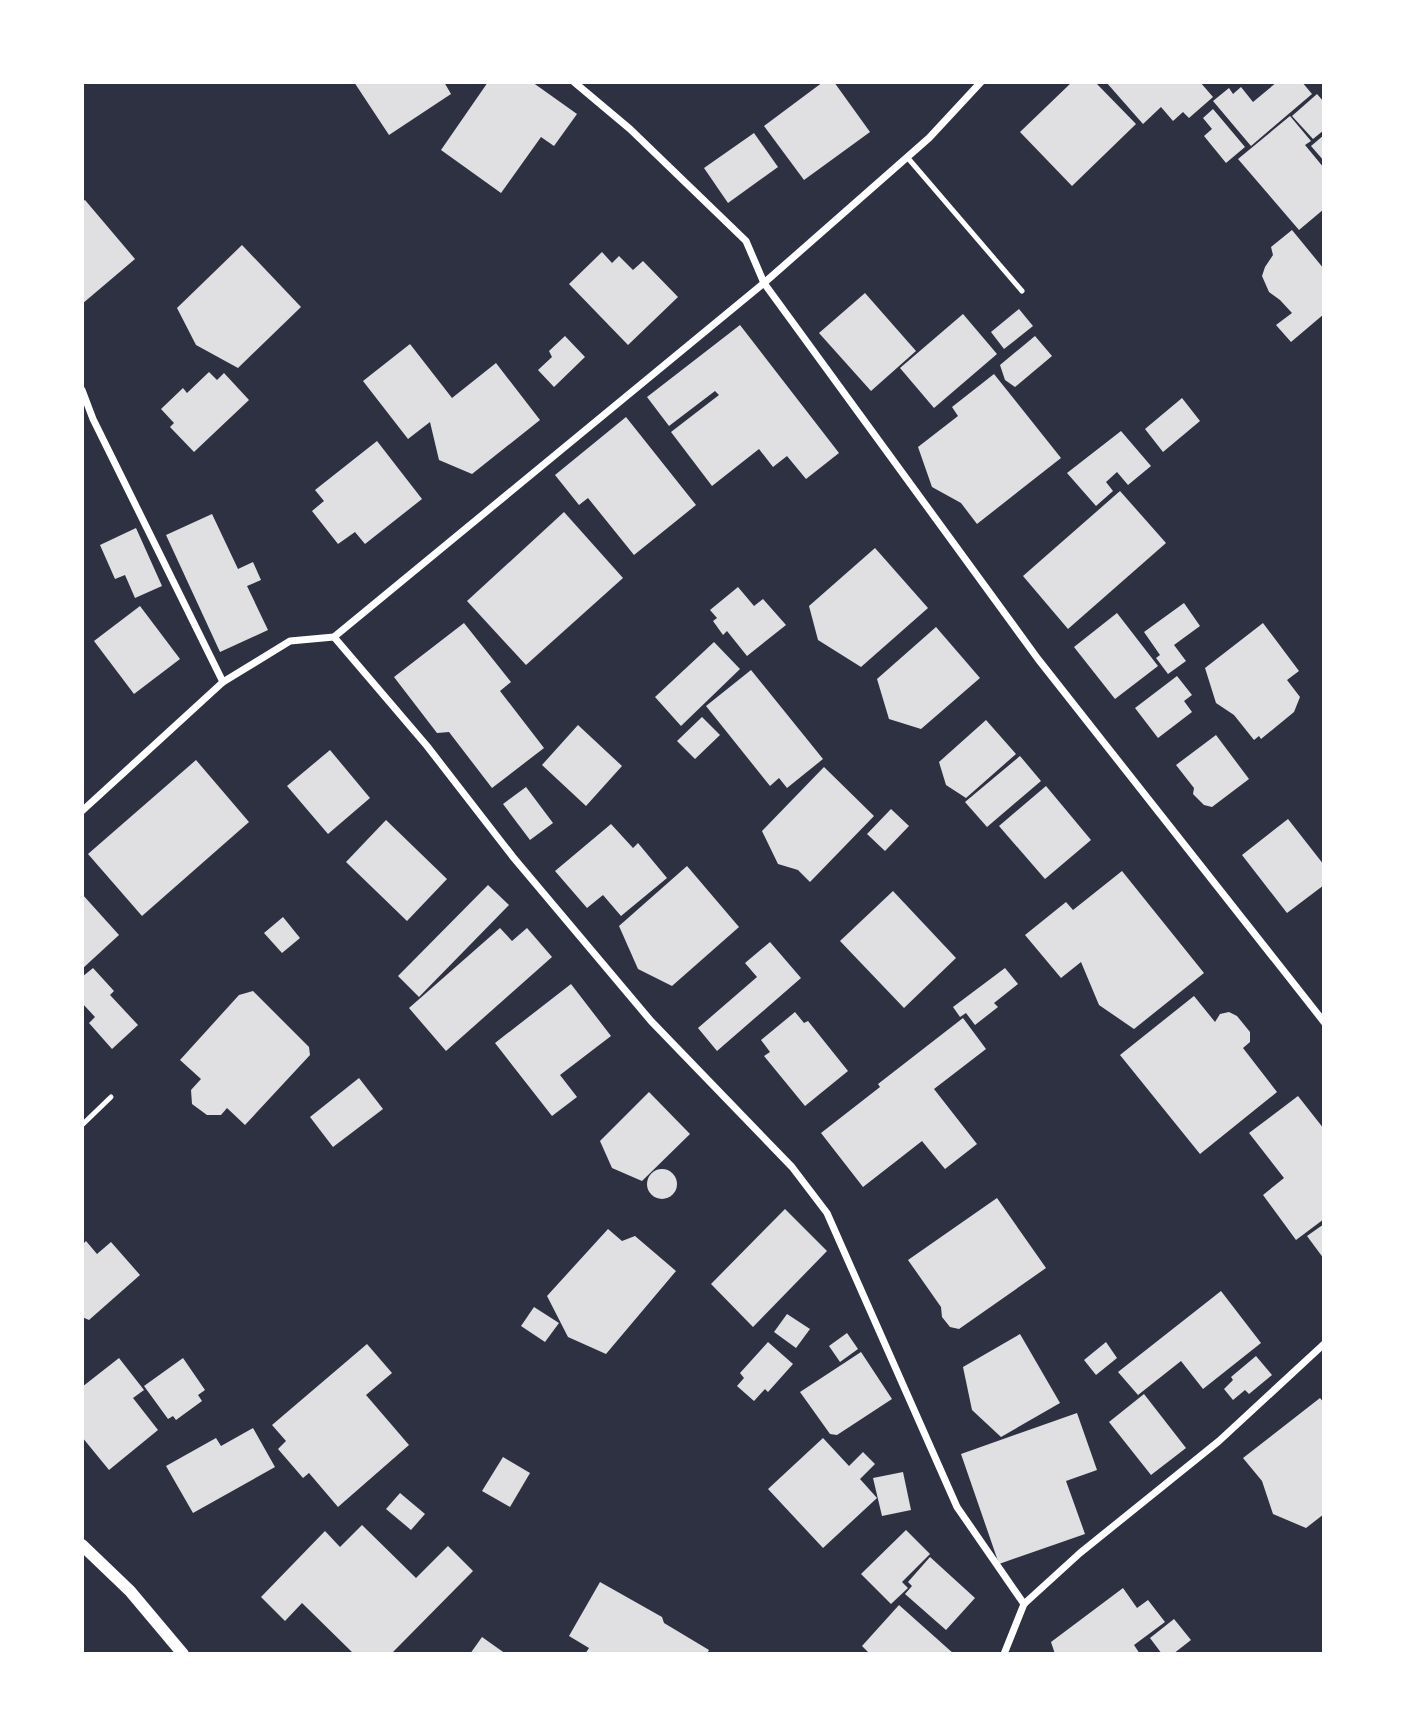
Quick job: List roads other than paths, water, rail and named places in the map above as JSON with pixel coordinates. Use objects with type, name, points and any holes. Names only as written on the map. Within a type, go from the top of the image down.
[{"type":"street","points":[[574,82],[631,129],[746,241],[764,283],[1038,659],[1324,1022]]},
{"type":"street","points":[[82,811],[223,682],[290,641],[334,637],[764,283],[929,138],[981,82]]},
{"type":"street","points":[[82,390],[93,419],[223,682]]},
{"type":"street","points":[[334,637],[651,1021],[792,1167],[827,1213],[957,1507],[1024,1604]]},
{"type":"street","points":[[1004,1654],[1024,1604],[1080,1553],[1219,1441],[1324,1343]]},
{"type":"street","points":[[82,1545],[130,1591],[183,1654]]},
{"type":"lane","points":[[907,157],[1022,291]]},
{"type":"lane","points":[[82,406],[93,419]]},
{"type":"lane","points":[[82,1125],[111,1097]]}]
